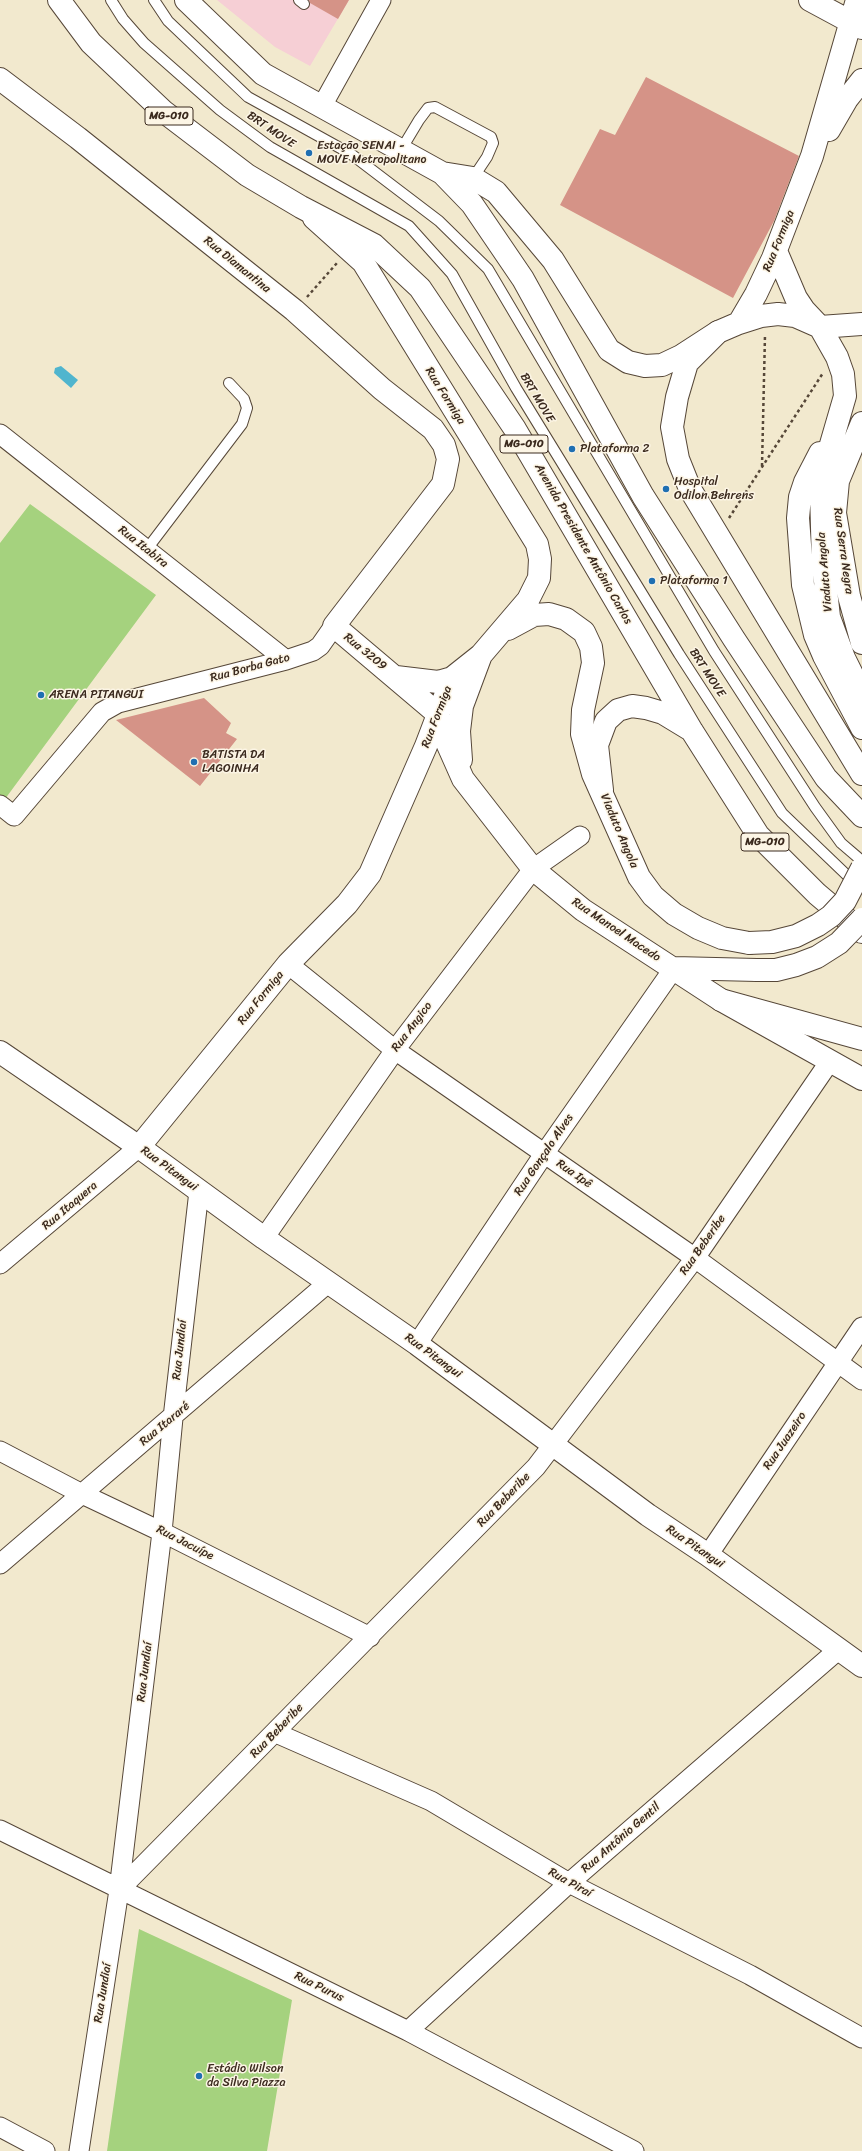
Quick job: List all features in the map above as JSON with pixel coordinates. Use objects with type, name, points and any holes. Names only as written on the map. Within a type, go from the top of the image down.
[{"type":"main road","name":"Avenida Presidente Antônio Carlos","points":[[59,0],[91,43],[162,111],[247,175],[301,207],[374,245],[420,288],[515,429],[692,731],[758,835],[817,894],[862,932]]},
{"type":"main road","points":[[186,0],[263,74],[442,173],[472,204],[523,279],[643,496],[826,778],[862,816]]},
{"type":"main road","points":[[810,0],[857,25]]},
{"type":"main road","name":"Rua Formiga","points":[[739,323],[756,294],[776,251],[812,156],[857,25],[858,0]]},
{"type":"main road","name":"Rua Diamantina","points":[[0,79],[78,138],[294,310],[382,389],[433,429],[444,445],[448,459],[446,470]]},
{"type":"main road","name":"Rua Formiga","points":[[812,156],[847,99],[862,80]]},
{"type":"main road","points":[[442,173],[473,178],[496,192],[553,260],[609,350],[628,362],[645,366],[662,365],[681,356],[718,332],[761,316],[778,314],[795,316],[820,327],[862,324]]},
{"type":"main road","name":"Rua Formiga","points":[[139,1147],[288,964],[347,904],[370,874],[426,746],[452,678],[480,655],[528,600],[539,578],[540,558],[537,544],[363,262],[301,207]]},
{"type":"main road","points":[[776,251],[796,298],[804,310],[820,327],[837,357],[843,374],[845,396],[839,415],[805,482],[800,497],[798,518],[800,565],[803,585],[815,635],[862,728]]},
{"type":"main road","points":[[718,332],[687,363],[677,397],[672,427],[678,459],[690,490],[862,774]]},
{"type":"main road","name":"Viaduto Angola","points":[[839,415],[821,484],[823,563],[829,617],[844,658],[862,694]]},
{"type":"main road","points":[[821,484],[860,430]]},
{"type":"main road","name":"Rua Serra Negra","points":[[860,430],[838,481],[835,513],[849,596],[862,643]]},
{"type":"main road","name":"Rua Borba Gato","points":[[334,626],[443,484],[446,470]]},
{"type":"main road","name":"Viaduto Angola","points":[[498,634],[534,616],[549,614],[566,619],[584,632],[591,647],[593,663],[583,710],[582,734],[593,774],[602,790],[627,853],[639,876],[653,896],[674,914],[698,928],[722,938],[749,942],[772,942],[796,936],[818,925],[831,916],[845,901],[862,868]]},
{"type":"main road","name":"Rua 3209","points":[[334,626],[438,714]]},
{"type":"main road","points":[[463,779],[459,744],[462,706],[480,655]]},
{"type":"main road","name":"Rua 3209","points":[[396,677],[438,682],[452,678]]},
{"type":"main road","points":[[602,790],[597,745],[606,721],[618,710],[632,706],[646,708],[663,713],[692,731]]},
{"type":"main road","name":"Rua Manoel Macedo","points":[[438,714],[447,743],[463,779],[533,869],[583,910],[721,1000],[862,1078]]},
{"type":"main road","points":[[674,968],[757,970],[790,967],[817,957],[839,943],[862,919]]},
{"type":"main road","points":[[721,1000],[862,1039]]},
{"type":"main road","name":"Rua Pitangui","points":[[0,1052],[139,1147],[264,1238],[417,1344],[648,1515],[708,1555],[862,1666]]},
{"type":"street","points":[[322,106],[381,0]]},
{"type":"street","name":"Rua Itabira","points":[[0,434],[286,660]]},
{"type":"street","name":"Rua Borba Gato","points":[[7,811],[102,712],[118,703],[286,660],[313,651],[320,646],[334,626]]},
{"type":"street","name":"Rua Angico","points":[[264,1238],[395,1050],[533,869],[580,836]]},
{"type":"street","name":"Rua Ipê","points":[[288,964],[395,1050],[694,1258],[862,1380]]},
{"type":"street","name":"Rua Gonçalo Alves","points":[[417,1344],[544,1154],[674,968]]},
{"type":"street","name":"Rua Beberibe","points":[[119,1890],[516,1490],[553,1446],[694,1258],[830,1061]]},
{"type":"street","name":"Rua Itaquera","points":[[0,1264],[139,1147]]},
{"type":"street","name":"Rua Jundiaí","points":[[79,2151],[119,1890],[162,1532],[173,1418],[199,1191]]},
{"type":"street","name":"Rua Itararé","points":[[0,1564],[173,1418],[329,1282]]},
{"type":"street","name":"Rua Juazeiro","points":[[708,1555],[862,1327]]},
{"type":"street","name":"Rua Jacuípe","points":[[0,1451],[82,1494],[162,1532],[370,1637]]},
{"type":"street","name":"Rua Antônio Gentil","points":[[408,2031],[569,1883],[838,1650]]},
{"type":"street","name":"Rua Piraí","points":[[276,1733],[431,1801],[569,1883],[750,1975],[862,2038]]},
{"type":"street","name":"Rua Purus","points":[[0,1830],[119,1890],[408,2031],[634,2151]]},
{"type":"street","points":[[0,2127],[45,2151]]},
{"type":"lane","name":"BRT MOVE","points":[[111,0],[123,19],[144,43],[220,110],[270,148],[409,226],[452,274],[520,395],[679,654],[782,814],[862,890]]},
{"type":"lane","name":"BRT MOVE","points":[[154,0],[168,21],[248,97],[351,154],[439,221],[488,269],[714,651],[824,819],[841,843],[862,861]]},
{"type":"lane","points":[[401,150],[428,108],[435,107],[491,137],[493,143],[487,157],[473,178]]},
{"type":"lane","points":[[147,549],[242,424],[247,408],[244,399],[229,383]]},
{"type":"path","points":[[294,310],[349,249]]},
{"type":"path","points":[[762,466],[765,331],[778,314]]},
{"type":"path","points":[[727,522],[820,375],[837,357]]},
{"type":"shaded area","points":[[217,0],[349,0],[310,66],[275,47]]},
{"type":"green space","name":"ARENA PITANGUI","points":[[30,504],[156,595],[5,799],[0,795],[0,543]]},
{"type":"green space","name":"Estádio Wilson da Silva Piazza","points":[[139,1929],[292,2000],[267,2151],[107,2151]]},
{"type":"water","points":[[61,366],[78,380],[71,388],[54,373],[55,368]]},
{"type":"building","points":[[309,0],[349,0],[338,19],[310,3]]},
{"type":"building","points":[[646,77],[799,156],[774,221],[733,298],[560,205],[600,129],[615,135]]},
{"type":"building","name":"BATISTA DA LAGOINHA","points":[[204,698],[231,723],[226,733],[237,739],[200,786],[116,720]]},
{"type":"place","name":"Estação SENAI - MOVE Metropolitano","points":[[309,153]]},
{"type":"place","name":"Plataforma 2","points":[[572,449]]},
{"type":"place","name":"Hospital Odilon Behrens","points":[[666,489]]},
{"type":"place","name":"Plataforma 1","points":[[652,581]]},
{"type":"place","name":"ARENA PITANGUI","points":[[41,695]]},
{"type":"place","name":"BATISTA DA LAGOINHA","points":[[194,762]]},
{"type":"place","name":"Estádio Wilson da Silva Piazza","points":[[199,2076]]}]
